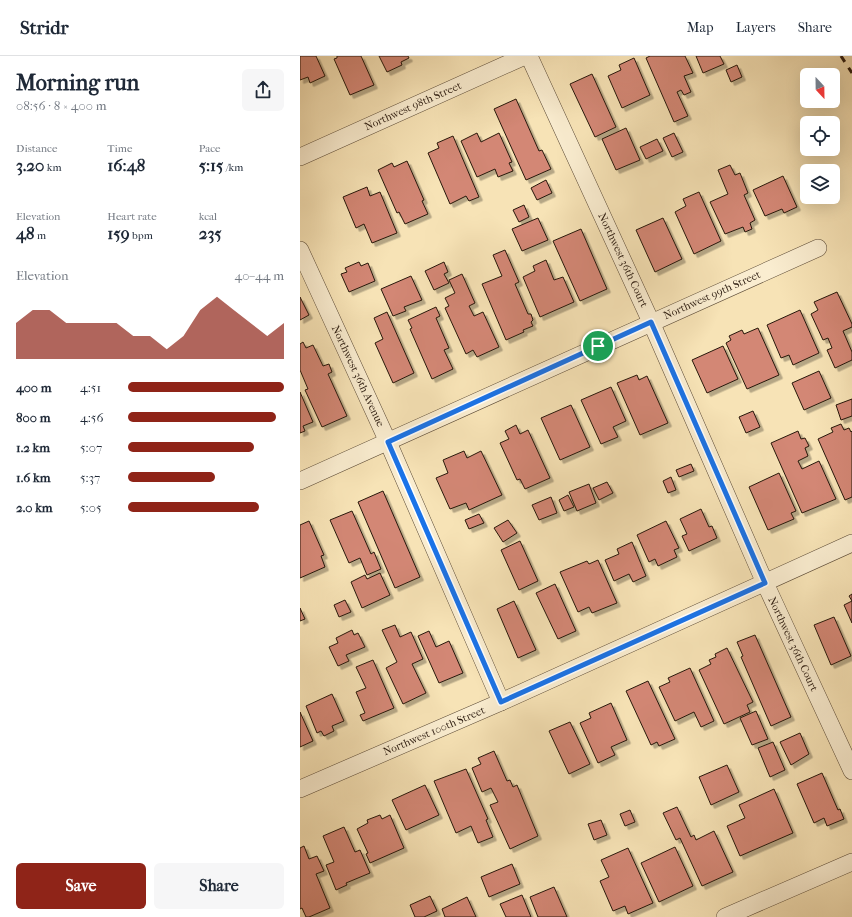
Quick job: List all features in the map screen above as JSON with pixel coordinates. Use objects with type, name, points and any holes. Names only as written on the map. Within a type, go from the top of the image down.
[{"type":"street","name":"Northwest 98th Street","points":[[300,156],[525,56]]},
{"type":"street","name":"Northwest 36th Court","points":[[529,56],[651,322],[765,583],[852,771]]},
{"type":"street","name":"Northwest 99th Street","points":[[300,481],[818,248]]},
{"type":"street","name":"Northwest 36th Avenue","points":[[300,250],[388,442],[501,702]]},
{"type":"street","name":"Northwest 100th Street","points":[[300,789],[501,702],[852,543]]},
{"type":"street","points":[[725,917],[852,862]]},
{"type":"building","points":[[300,56],[316,56],[325,76],[310,83],[308,77],[300,80]]},
{"type":"building","points":[[337,56],[361,56],[374,85],[350,95],[334,59],[337,58]]},
{"type":"building","points":[[379,56],[408,56],[409,58],[401,62],[402,65],[387,72]]},
{"type":"building","points":[[650,56],[685,56],[693,73],[684,76],[691,92],[684,95],[681,90],[677,92],[688,116],[674,122],[646,58]]},
{"type":"building","points":[[696,56],[720,56],[724,64],[703,73]]},
{"type":"building","points":[[634,58],[650,95],[622,108],[608,76],[621,70],[619,65]]},
{"type":"building","points":[[737,65],[742,77],[731,82],[726,70]]},
{"type":"building","points":[[592,74],[616,127],[595,137],[570,84]]},
{"type":"building","points":[[516,99],[539,151],[542,150],[551,169],[526,180],[494,109]]},
{"type":"building","points":[[626,128],[640,160],[616,170],[602,139]]},
{"type":"building","points":[[477,133],[481,142],[499,133],[512,162],[509,163],[513,171],[498,177],[495,169],[477,177],[461,141]]},
{"type":"building","points":[[674,133],[683,152],[672,157],[663,138]]},
{"type":"building","points":[[453,136],[479,197],[469,201],[466,196],[450,204],[428,153],[439,148],[437,143]]},
{"type":"building","points":[[657,139],[663,151],[646,159],[640,147]]},
{"type":"building","points":[[407,161],[424,200],[422,201],[428,214],[405,224],[399,212],[397,213],[378,170],[392,163],[394,167]]},
{"type":"building","points":[[730,165],[735,175],[740,173],[748,193],[744,195],[755,220],[750,223],[752,229],[745,232],[743,227],[725,234],[710,202],[728,194],[718,170]]},
{"type":"building","points":[[783,176],[797,207],[784,213],[782,209],[765,216],[753,190]]},
{"type":"building","points":[[546,180],[552,193],[537,200],[531,188]]},
{"type":"building","points":[[367,187],[370,196],[380,192],[397,233],[372,243],[364,224],[356,228],[343,197]]},
{"type":"building","points":[[699,192],[721,241],[694,254],[675,212],[686,206],[683,199]]},
{"type":"building","points":[[524,205],[529,217],[519,222],[513,210]]},
{"type":"building","points":[[538,218],[548,240],[522,251],[512,229]]},
{"type":"building","points":[[663,218],[682,259],[655,272],[636,230]]},
{"type":"building","points":[[581,229],[607,289],[580,301],[553,241]]},
{"type":"building","points":[[505,250],[519,282],[515,284],[528,314],[531,314],[533,320],[531,322],[533,326],[506,340],[482,284],[502,276],[493,255]]},
{"type":"building","points":[[546,260],[554,280],[563,277],[574,302],[540,317],[523,277],[535,271],[533,266]]},
{"type":"building","points":[[359,262],[361,266],[368,263],[375,281],[349,292],[341,274],[347,272],[345,268]]},
{"type":"building","points":[[444,262],[448,272],[444,274],[449,283],[434,290],[425,271]]},
{"type":"building","points":[[462,274],[475,303],[469,306],[474,316],[483,312],[499,347],[477,357],[473,350],[466,354],[445,308],[449,306],[445,298],[455,293],[449,280]]},
{"type":"building","points":[[411,276],[422,300],[404,307],[406,311],[393,316],[381,289]]},
{"type":"building","points":[[837,292],[852,324],[852,327],[843,331],[852,352],[852,360],[835,368],[827,350],[832,348],[828,338],[823,340],[811,314],[818,310],[814,302]]},
{"type":"building","points":[[300,297],[309,315],[300,320]]},
{"type":"building","points":[[436,307],[440,316],[436,318],[449,348],[444,350],[453,369],[432,379],[410,329],[412,328],[408,320]]},
{"type":"building","points":[[800,310],[819,353],[793,365],[789,355],[781,358],[767,325]]},
{"type":"building","points":[[387,312],[414,373],[393,383],[375,343],[383,339],[374,318]]},
{"type":"building","points":[[758,328],[779,375],[747,389],[726,343],[731,340],[729,336],[742,330],[744,334]]},
{"type":"building","points":[[303,342],[306,348],[313,345],[323,366],[329,364],[332,372],[328,374],[347,416],[322,427],[305,390],[308,389],[300,370],[300,344]]},
{"type":"building","points":[[723,346],[738,379],[707,393],[692,360]]},
{"type":"building","points":[[819,371],[831,398],[804,410],[792,383]]},
{"type":"building","points":[[637,375],[639,380],[647,376],[668,423],[640,435],[617,383]]},
{"type":"building","points":[[611,387],[626,421],[613,427],[618,437],[601,444],[581,400]]},
{"type":"building","points":[[300,392],[313,422],[303,426],[305,431],[300,433]]},
{"type":"building","points":[[852,399],[852,416],[841,420],[836,405]]},
{"type":"building","points":[[571,405],[590,447],[560,460],[541,418]]},
{"type":"building","points":[[753,411],[760,427],[746,433],[739,417]]},
{"type":"building","points":[[841,424],[844,430],[849,428],[851,432],[852,431],[852,497],[845,500],[818,439],[833,432],[831,428]]},
{"type":"building","points":[[516,425],[520,434],[528,430],[550,478],[525,489],[520,479],[517,480],[500,443],[509,439],[505,431]]},
{"type":"building","points":[[798,431],[801,439],[805,438],[809,446],[805,448],[808,456],[798,461],[802,469],[819,461],[836,499],[802,513],[771,443]]},
{"type":"building","points":[[464,451],[467,458],[481,451],[502,495],[469,510],[466,503],[450,509],[436,478],[448,473],[443,460]]},
{"type":"building","points":[[691,464],[694,471],[679,477],[676,470]]},
{"type":"building","points":[[779,473],[796,511],[791,513],[794,519],[768,530],[749,487]]},
{"type":"building","points":[[671,477],[676,490],[668,493],[663,481]]},
{"type":"building","points":[[607,482],[613,493],[599,500],[593,488]]},
{"type":"building","points":[[589,484],[596,503],[577,511],[569,492]]},
{"type":"building","points":[[383,491],[420,577],[395,588],[358,502]]},
{"type":"building","points":[[568,495],[574,507],[564,511],[559,500]]},
{"type":"building","points":[[551,497],[557,513],[539,520],[532,505]]},
{"type":"building","points":[[701,509],[709,527],[712,526],[717,538],[689,551],[682,536],[687,534],[680,519]]},
{"type":"building","points":[[352,511],[371,554],[374,552],[381,569],[367,575],[360,558],[349,563],[330,520]]},
{"type":"building","points":[[479,514],[484,523],[469,529],[465,520]]},
{"type":"building","points":[[508,520],[517,533],[503,542],[494,528]]},
{"type":"building","points":[[309,521],[324,555],[321,556],[325,567],[300,578],[300,525]]},
{"type":"building","points":[[666,521],[679,548],[674,550],[677,557],[658,566],[655,559],[649,562],[637,535]]},
{"type":"building","points":[[520,541],[538,581],[519,590],[501,550]]},
{"type":"building","points":[[632,542],[646,576],[633,582],[629,574],[614,581],[605,560],[619,554],[617,549]]},
{"type":"building","points":[[598,560],[617,603],[592,613],[589,607],[578,612],[560,572],[587,561],[589,564]]},
{"type":"building","points":[[380,573],[390,595],[362,608],[351,582],[365,575],[367,579]]},
{"type":"building","points":[[555,584],[576,631],[558,639],[536,593]]},
{"type":"building","points":[[852,594],[852,601],[849,596]]},
{"type":"building","points":[[345,600],[351,612],[339,617],[334,605]]},
{"type":"building","points":[[514,601],[536,650],[518,658],[497,609]]},
{"type":"building","points":[[852,601],[852,623],[844,605]]},
{"type":"building","points":[[300,608],[305,619],[300,621]]},
{"type":"building","points":[[834,617],[851,656],[831,665],[814,625]]},
{"type":"building","points":[[395,625],[400,637],[411,632],[423,659],[412,664],[426,693],[403,704],[386,668],[397,662],[382,630]]},
{"type":"building","points":[[352,630],[354,635],[358,633],[365,647],[346,655],[349,661],[338,666],[329,647],[338,643],[336,638]]},
{"type":"building","points":[[429,631],[436,647],[449,641],[463,673],[439,683],[418,636]]},
{"type":"building","points":[[755,635],[791,717],[771,726],[741,657],[743,656],[737,642]]},
{"type":"building","points":[[727,648],[753,702],[747,705],[750,712],[724,724],[699,670],[711,664],[709,660],[716,657],[715,654]]},
{"type":"building","points":[[373,660],[394,708],[363,721],[360,715],[365,713],[356,692],[366,688],[356,667]]},
{"type":"building","points":[[690,668],[714,721],[701,727],[694,712],[675,721],[659,687],[670,682],[668,678]]},
{"type":"building","points":[[648,681],[675,739],[659,746],[657,742],[651,745],[626,691]]},
{"type":"building","points":[[332,694],[344,721],[332,726],[334,731],[324,736],[321,731],[317,733],[306,706]]},
{"type":"building","points":[[611,703],[627,740],[611,747],[615,755],[598,763],[580,723],[591,718],[589,713]]},
{"type":"building","points":[[756,711],[768,739],[752,745],[740,718]]},
{"type":"building","points":[[300,712],[313,741],[300,747]]},
{"type":"building","points":[[570,722],[590,764],[569,774],[549,731]]},
{"type":"building","points":[[800,733],[809,754],[791,765],[780,742]]},
{"type":"building","points":[[773,742],[785,770],[770,777],[758,748]]},
{"type":"building","points":[[494,751],[507,781],[510,780],[513,787],[517,785],[538,836],[510,849],[490,805],[498,802],[491,788],[482,792],[472,768],[481,764],[478,758]]},
{"type":"building","points":[[727,765],[739,792],[711,805],[699,777]]},
{"type":"building","points":[[466,769],[488,819],[486,820],[493,837],[478,843],[471,826],[456,833],[434,781]]},
{"type":"building","points":[[822,773],[838,810],[840,809],[844,819],[827,826],[824,818],[814,823],[797,784]]},
{"type":"building","points":[[425,785],[439,815],[406,830],[392,800]]},
{"type":"building","points":[[774,789],[793,833],[740,856],[727,826],[745,818],[739,805]]},
{"type":"building","points":[[677,807],[691,837],[694,835],[696,840],[714,831],[733,872],[702,886],[680,838],[676,840],[663,813]]},
{"type":"building","points":[[630,810],[635,822],[625,826],[620,814]]},
{"type":"building","points":[[380,815],[382,819],[390,815],[404,848],[370,863],[366,854],[368,853],[357,829],[368,823],[367,820]]},
{"type":"building","points":[[601,820],[607,835],[594,840],[588,824]]},
{"type":"building","points":[[344,827],[355,852],[360,850],[370,873],[346,883],[347,885],[336,890],[326,865],[334,862],[323,836]]},
{"type":"building","points":[[304,846],[309,859],[317,856],[324,871],[316,874],[330,908],[309,917],[306,917],[302,908],[300,909],[300,848]]},
{"type":"building","points":[[675,847],[693,886],[659,902],[641,863]]},
{"type":"building","points":[[628,848],[653,903],[628,914],[625,906],[613,911],[600,881],[609,877],[601,860]]},
{"type":"building","points":[[512,864],[520,884],[489,897],[481,877]]},
{"type":"building","points":[[554,887],[567,917],[538,917],[530,897]]},
{"type":"building","points":[[522,895],[531,917],[506,917],[500,904]]},
{"type":"building","points":[[430,896],[437,911],[424,917],[415,917],[410,905]]},
{"type":"building","points":[[467,897],[476,917],[445,917],[442,909]]},
{"type":"railway","points":[[841,56],[852,73]]},
{"type":"route","points":[[651,322],[765,583],[501,702],[388,442],[598,346],[651,322]]}]
